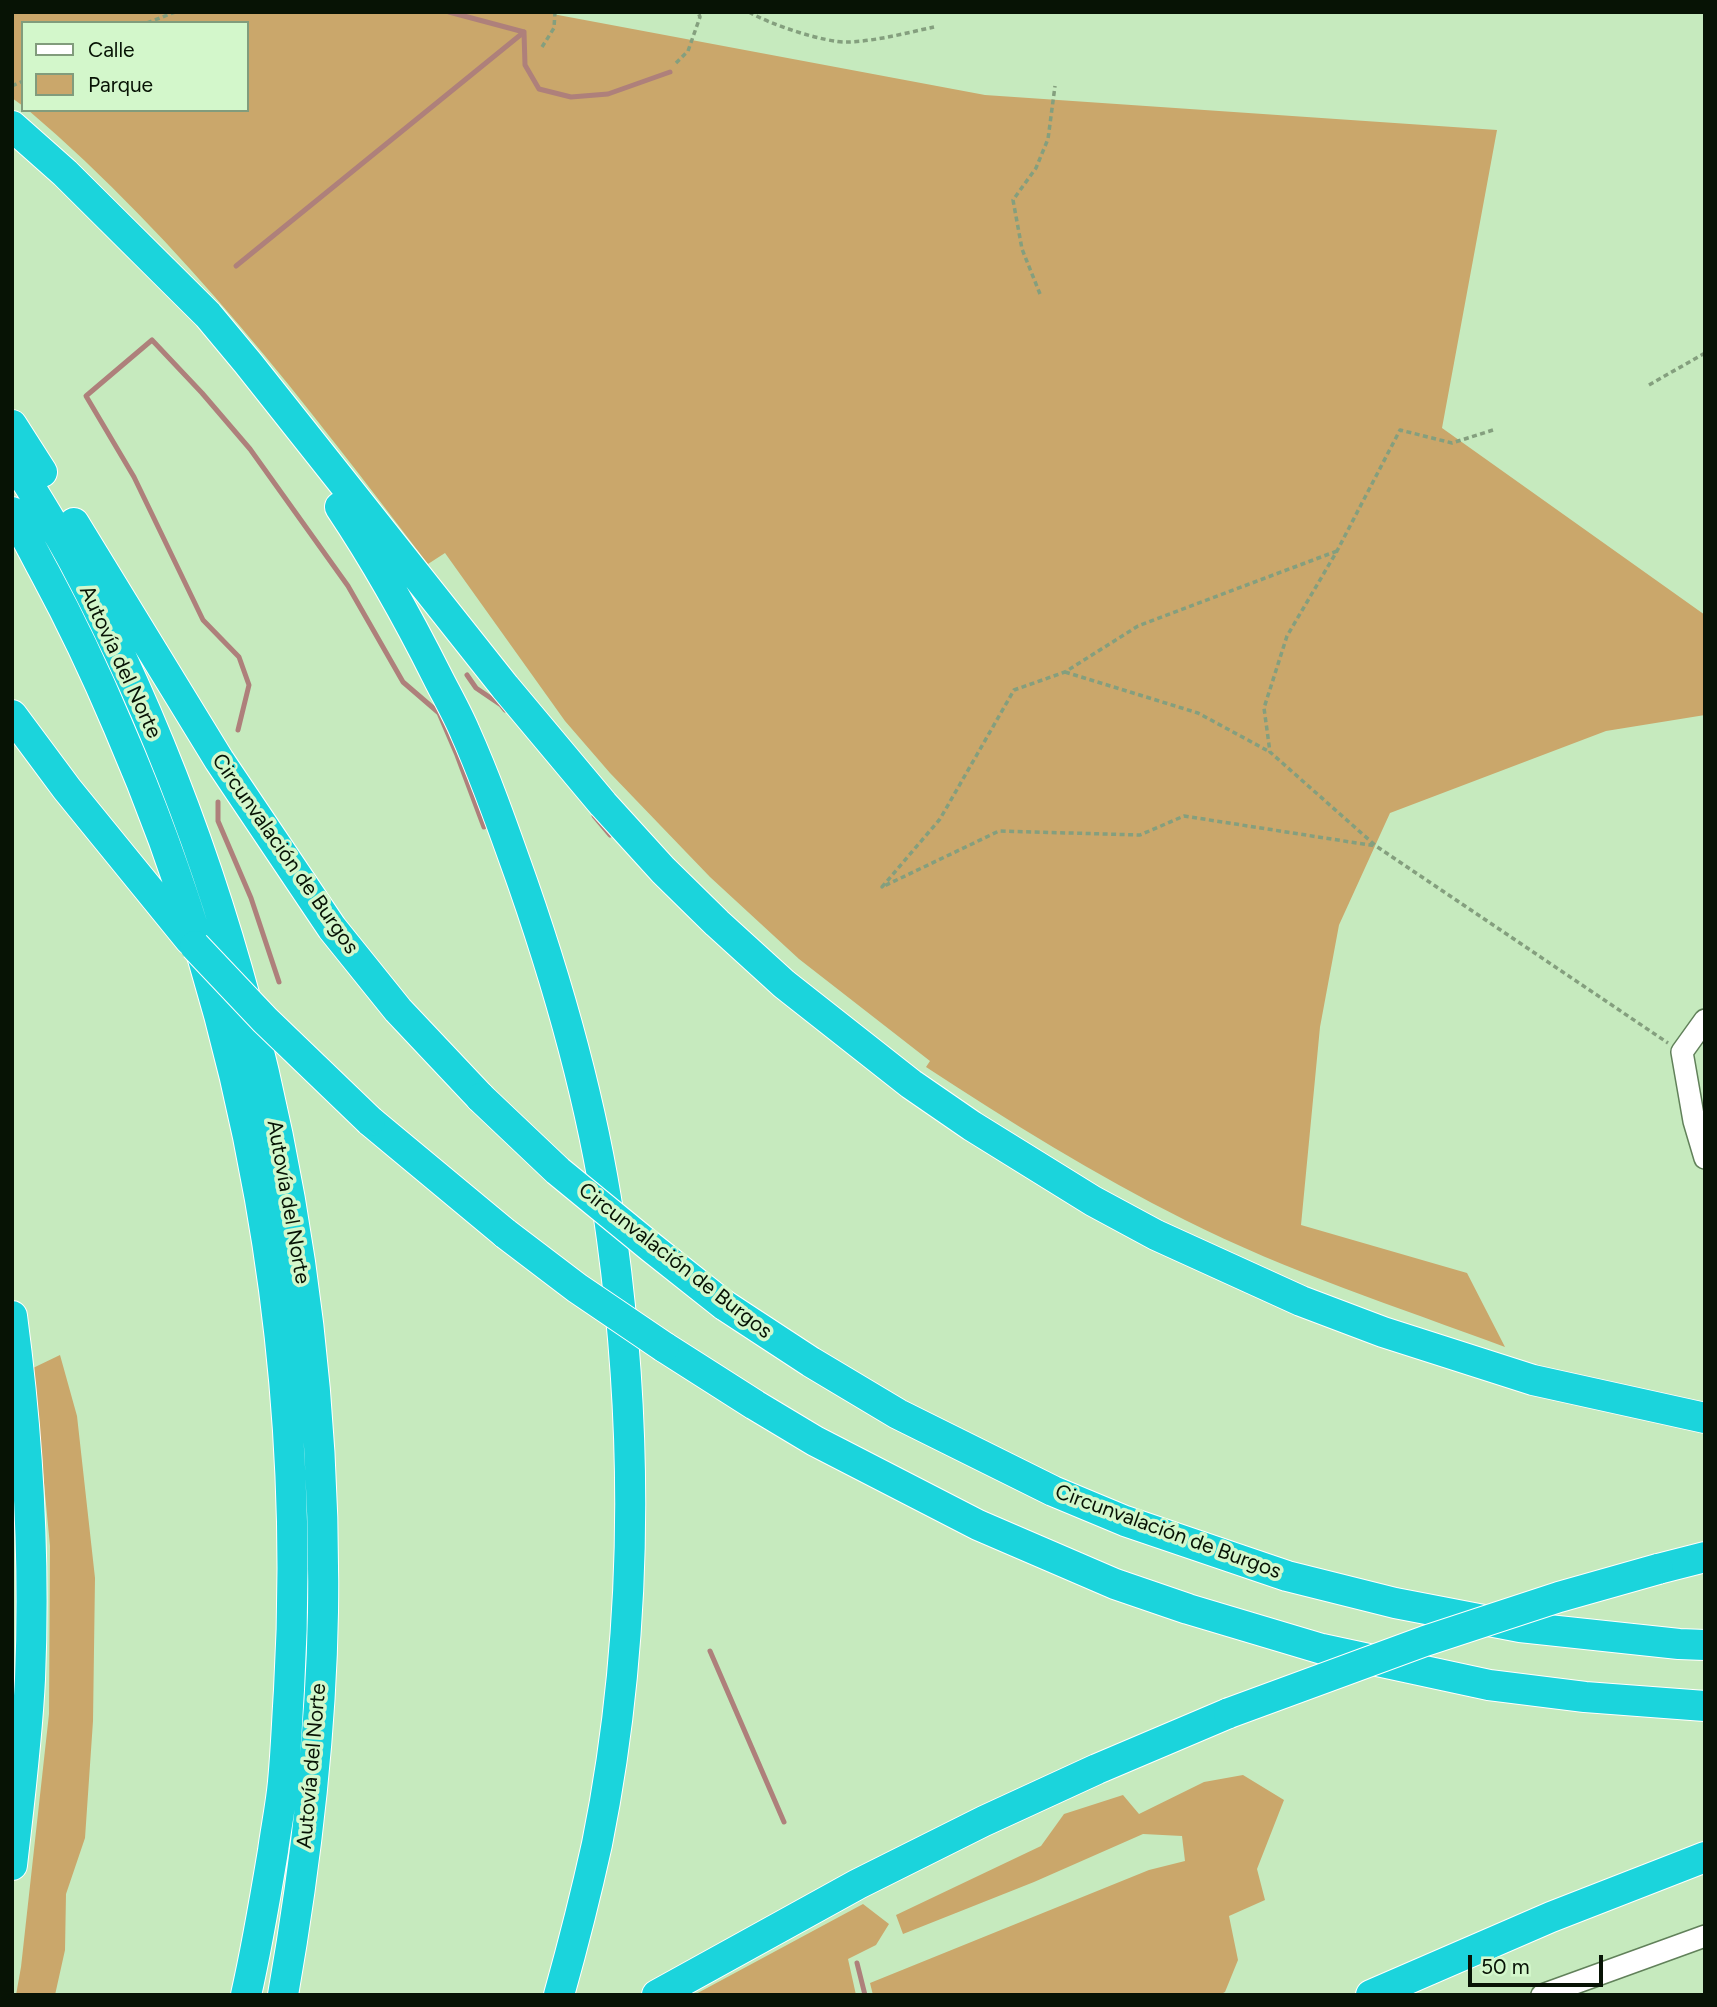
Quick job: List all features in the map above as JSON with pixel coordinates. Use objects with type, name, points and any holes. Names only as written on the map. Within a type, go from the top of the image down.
[{"type":"highway","points":[[12,126],[65,173],[208,315],[505,687],[603,804],[663,870],[784,984],[911,1084],[1093,1201],[1156,1235],[1301,1301],[1383,1332],[1533,1380],[1705,1418]]},
{"type":"highway","points":[[158,266],[288,432],[357,533],[411,625],[464,730],[502,826],[545,947],[572,1041],[595,1142],[612,1236],[626,1381],[630,1472],[629,1563],[625,1640],[612,1754],[597,1843],[559,1995]]},
{"type":"highway","name":"Circunvalación de Burgos","points":[[12,425],[219,760],[332,928],[398,1010],[481,1098],[558,1171],[724,1305],[811,1363],[898,1414],[1052,1491],[1125,1521],[1287,1576],[1395,1603],[1520,1627],[1705,1645]]},
{"type":"highway","name":"Autovía del Norte","points":[[12,458],[79,572],[146,714],[184,807],[230,948],[262,1065],[282,1157],[310,1339],[318,1431],[323,1612],[319,1716],[306,1845],[283,1995]]},
{"type":"highway","name":"Autovía del Norte","points":[[12,512],[66,612],[101,685],[137,769],[177,878],[220,1020],[252,1154],[266,1237],[288,1417],[293,1545],[292,1625],[283,1783],[266,1894],[246,1995]]},
{"type":"highway","points":[[12,715],[67,789],[195,947]]},
{"type":"highway","points":[[12,747],[163,918],[370,1121],[476,1211],[577,1288],[664,1347],[815,1441],[967,1519],[1103,1579],[1188,1609],[1322,1649],[1489,1685],[1586,1697],[1705,1706]]},
{"type":"highway","points":[[12,1316],[19,1367],[32,1527],[30,1679],[12,1865]]},
{"type":"highway","points":[[662,1991],[858,1884],[984,1821],[1229,1713],[1424,1641],[1559,1597],[1705,1557]]},
{"type":"highway","points":[[1371,1995],[1551,1917],[1705,1857]]},
{"type":"street","points":[[1705,1020],[1682,1052],[1694,1122],[1705,1158]]},
{"type":"street","points":[[1542,1995],[1705,1936]]},
{"type":"path","points":[[152,21],[175,12]]},
{"type":"path","points":[[542,47],[554,28],[555,12]]},
{"type":"path","points":[[676,63],[688,51],[699,15],[704,12]]},
{"type":"path","points":[[749,12],[799,32],[845,42],[934,27]]},
{"type":"path","points":[[1040,294],[1022,250],[1013,200],[1036,168],[1048,139],[1055,86]]},
{"type":"path","points":[[1649,385],[1705,354]]},
{"type":"path","points":[[1270,752],[1264,708],[1287,636],[1337,551],[1400,430],[1452,443],[1493,430]]},
{"type":"path","points":[[1337,551],[1138,626],[1065,672],[1014,690],[940,819],[882,887],[999,831],[1140,835],[1184,816],[1376,846]]},
{"type":"path","points":[[1065,672],[1198,713],[1270,752],[1376,846],[1682,1052]]},
{"type":"green space","points":[[12,12],[542,12],[985,95],[1497,130],[1442,428],[1705,615],[1705,715],[1606,731],[1390,813],[1339,925],[1320,1027],[1301,1225],[1467,1273],[1505,1347],[1344,1288],[1224,1239],[1118,1185],[1021,1128],[926,1067],[930,1061],[799,959],[710,877],[610,773],[565,721],[445,553],[428,564],[289,385],[191,269],[85,161],[30,112],[248,112],[248,21],[21,21],[21,105],[12,98]]},
{"type":"green space","points":[[60,1355],[77,1416],[95,1578],[93,1721],[85,1838],[66,1894],[65,1950],[55,1995],[16,1995],[49,1714],[50,1546],[33,1368]]},
{"type":"green space","points":[[1243,1775],[1284,1800],[1257,1869],[1265,1900],[1229,1916],[1238,1960],[1225,1992],[1219,1995],[873,1995],[870,1983],[1149,1870],[1185,1861],[1182,1836],[1143,1834],[1034,1882],[903,1934],[896,1915],[1041,1846],[1064,1814],[1123,1795],[1139,1814],[1204,1782]]},
{"type":"green space","points":[[863,1904],[889,1924],[876,1945],[848,1959],[856,1995],[694,1995]]},
{"type":"waterway","points":[[449,12],[524,32]]},
{"type":"waterway","points":[[524,32],[525,65],[539,89],[571,97],[608,94],[670,72]]},
{"type":"waterway","points":[[236,266],[524,32]]},
{"type":"waterway","points":[[238,730],[249,685],[239,657],[203,620],[134,477],[86,396],[152,340],[250,449],[348,586],[403,682],[439,713],[484,827]]},
{"type":"waterway","points":[[467,675],[476,688],[505,710]]},
{"type":"waterway","points":[[218,802],[218,821],[251,898],[279,982]]},
{"type":"waterway","points":[[594,816],[610,835]]},
{"type":"waterway","points":[[710,1651],[784,1822]]},
{"type":"waterway","points":[[857,1963],[865,1995]]}]
